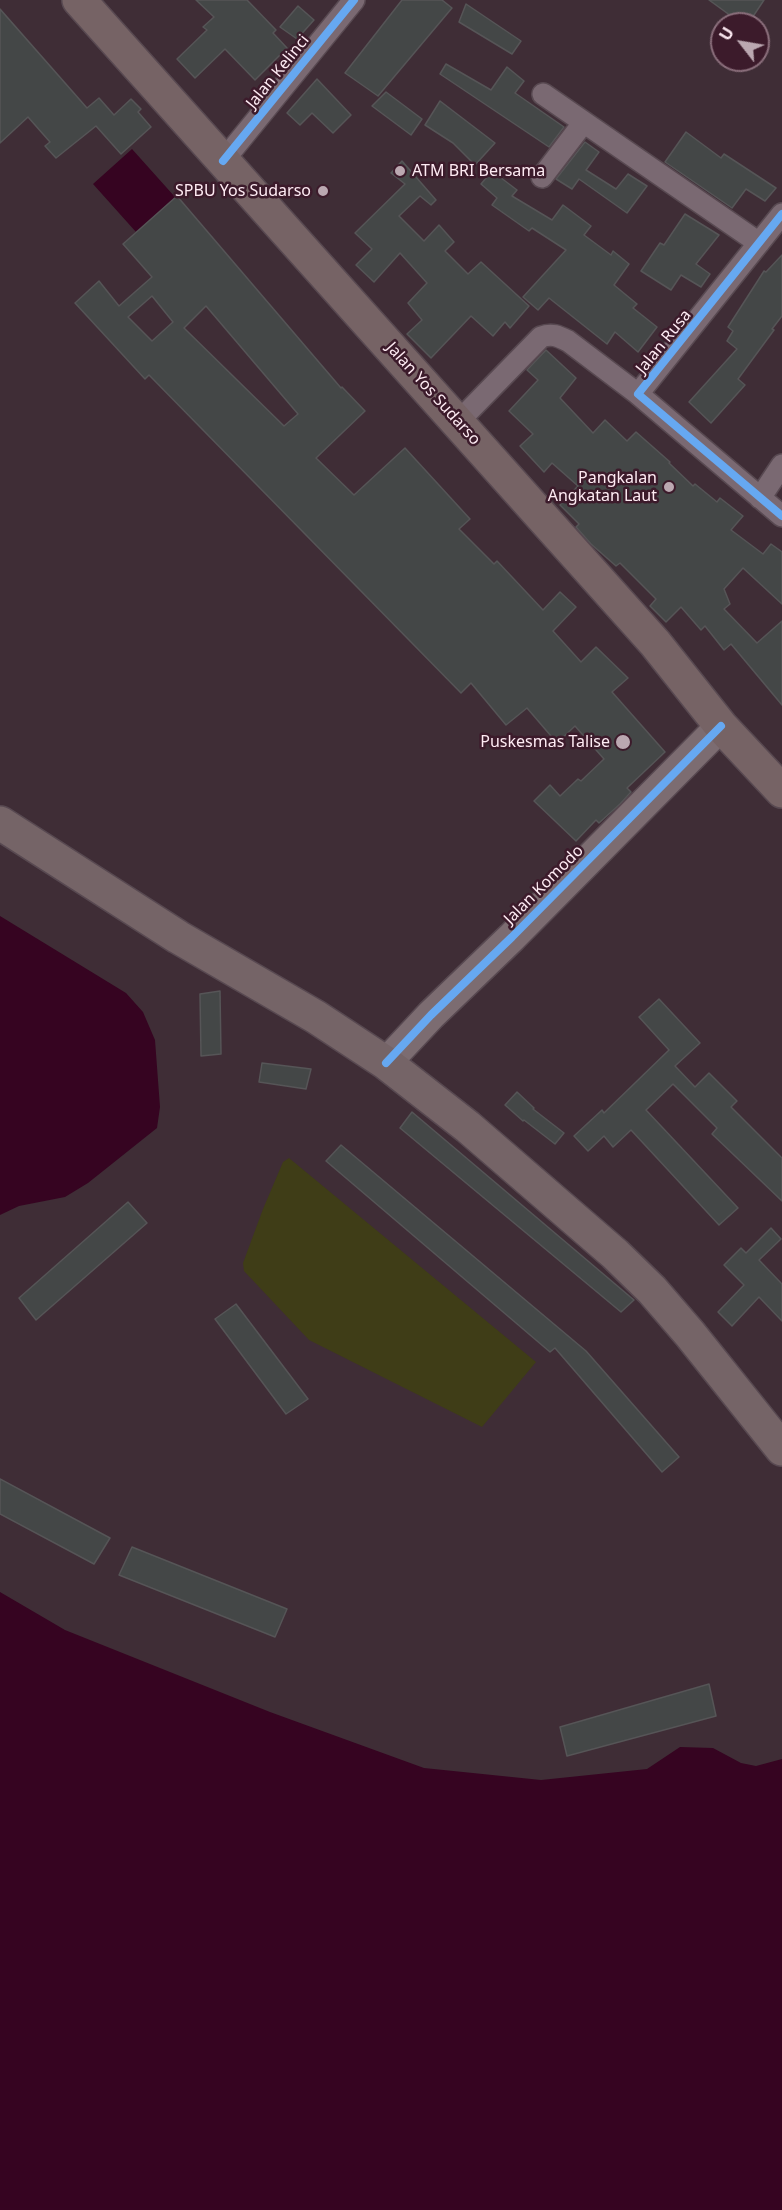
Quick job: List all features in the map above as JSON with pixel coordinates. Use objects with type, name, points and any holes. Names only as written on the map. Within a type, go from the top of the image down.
[{"type":"highway","name":"Jalan Yos Sudarso","points":[[79,0],[655,643],[721,726],[782,791]]},
{"type":"main road","points":[[0,823],[178,937],[316,1017],[386,1063],[468,1127],[615,1254],[652,1290],[782,1449]]},
{"type":"street","name":"Jalan Kelinci","points":[[223,161],[354,0]]},
{"type":"street","points":[[543,94],[759,243]]},
{"type":"street","points":[[542,177],[584,122]]},
{"type":"street","name":"Jalan Rusa","points":[[782,214],[638,394],[782,516]]},
{"type":"street","points":[[458,422],[541,337],[547,335],[559,336],[568,341],[638,394]]},
{"type":"street","points":[[760,498],[782,465]]},
{"type":"street","name":"Jalan Komodo","points":[[386,1063],[431,1015],[512,937],[721,726]]},
{"type":"shaded area","points":[[132,149],[175,197],[136,232],[93,184]]},
{"type":"shaded area","points":[[0,916],[126,993],[143,1012],[155,1040],[160,1107],[157,1128],[88,1183],[65,1197],[19,1206],[0,1215]]},
{"type":"shaded area","points":[[289,1158],[536,1362],[482,1427],[309,1340],[244,1271],[243,1263],[263,1209],[283,1162]]},
{"type":"shaded area","points":[[0,1592],[65,1630],[270,1712],[424,1768],[541,1780],[647,1769],[680,1747],[713,1748],[741,1763],[756,1766],[782,1759],[782,2210],[0,2210]]},
{"type":"building","points":[[196,0],[247,0],[276,30],[273,33],[287,48],[255,80],[225,49],[195,78],[177,59],[207,30],[203,27],[214,17]]},
{"type":"building","points":[[402,0],[442,0],[452,8],[378,96],[345,73]]},
{"type":"building","points":[[709,0],[764,0],[756,12],[726,12]]},
{"type":"building","points":[[466,4],[521,41],[512,54],[459,22]]},
{"type":"building","points":[[298,6],[314,20],[297,39],[280,27]]},
{"type":"building","points":[[0,9],[87,108],[99,98],[114,115],[131,99],[141,109],[138,112],[151,127],[121,154],[96,126],[56,158],[45,146],[50,142],[28,117],[0,143]]},
{"type":"building","points":[[446,64],[491,90],[507,67],[524,81],[515,93],[564,127],[549,147],[440,74]]},
{"type":"building","points":[[317,79],[351,115],[333,133],[312,113],[300,125],[287,113]]},
{"type":"building","points":[[386,92],[422,119],[411,135],[372,106]]},
{"type":"building","points":[[440,101],[495,143],[475,165],[453,143],[425,125]]},
{"type":"building","points":[[686,132],[721,158],[724,154],[776,188],[765,201],[746,189],[732,208],[665,162]]},
{"type":"building","points":[[585,142],[599,152],[586,170],[616,189],[628,174],[647,186],[627,213],[579,179],[572,189],[556,179]]},
{"type":"building","points":[[402,161],[436,200],[431,205],[420,196],[399,216],[424,241],[439,225],[454,242],[445,251],[468,274],[481,262],[529,306],[510,328],[505,322],[493,336],[471,316],[431,358],[407,334],[422,320],[408,303],[427,283],[400,253],[374,282],[356,265],[372,249],[355,233],[405,184],[391,173]]},
{"type":"building","points":[[492,171],[517,190],[512,196],[552,220],[563,205],[591,226],[584,235],[611,255],[613,251],[629,264],[614,285],[637,304],[633,308],[657,327],[638,352],[615,332],[607,344],[549,298],[538,310],[523,297],[566,250],[532,228],[529,231],[492,205],[497,198],[481,184]]},
{"type":"building","points":[[177,196],[341,388],[365,411],[316,458],[354,495],[405,448],[470,519],[459,529],[494,564],[497,561],[543,610],[560,592],[576,607],[553,631],[581,662],[596,647],[628,678],[612,692],[665,752],[627,788],[631,792],[599,823],[596,820],[576,841],[534,801],[550,785],[560,796],[578,779],[581,781],[604,759],[575,726],[557,743],[527,708],[506,725],[471,683],[461,693],[149,375],[145,379],[75,303],[99,281],[119,306],[152,277],[123,244]],"holes":[[[152,296],[173,322],[152,341],[128,317]],[[206,306],[298,414],[284,426],[184,328]]]},
{"type":"building","points":[[685,214],[719,235],[696,264],[710,274],[701,287],[681,275],[671,290],[641,271],[660,243],[664,245]]},
{"type":"building","points":[[782,255],[782,316],[738,379],[745,385],[711,423],[689,402],[737,349],[727,341],[733,331],[728,327],[764,271],[766,272]]},
{"type":"building","points":[[546,350],[576,378],[560,398],[593,433],[605,420],[627,441],[636,432],[693,486],[695,484],[717,502],[720,498],[743,516],[731,530],[763,554],[771,544],[782,552],[782,604],[743,568],[724,589],[730,604],[724,609],[757,643],[782,621],[782,705],[731,644],[724,650],[705,626],[701,630],[681,607],[666,622],[650,606],[656,599],[620,563],[616,566],[591,544],[576,527],[579,524],[560,505],[578,486],[552,463],[544,472],[520,446],[533,434],[509,411],[538,380],[527,370]]},
{"type":"building","points":[[220,991],[221,1054],[201,1056],[200,994]]},
{"type":"building","points":[[659,999],[700,1043],[675,1066],[695,1087],[709,1073],[737,1101],[731,1107],[782,1158],[782,1201],[712,1134],[717,1128],[673,1084],[646,1110],[738,1208],[719,1225],[631,1130],[613,1147],[604,1136],[588,1151],[574,1136],[602,1110],[604,1113],[669,1050],[639,1017]]},
{"type":"building","points":[[262,1063],[311,1069],[306,1089],[259,1082]]},
{"type":"building","points":[[517,1092],[533,1109],[564,1133],[555,1144],[505,1105]]},
{"type":"building","points":[[412,1112],[634,1300],[621,1312],[400,1128]]},
{"type":"building","points":[[341,1145],[586,1351],[679,1457],[662,1472],[555,1348],[550,1352],[326,1161]]},
{"type":"building","points":[[128,1202],[147,1223],[36,1320],[19,1298]]},
{"type":"building","points":[[771,1228],[781,1239],[759,1260],[782,1284],[782,1321],[759,1297],[732,1326],[718,1312],[744,1285],[724,1265],[741,1248],[746,1253]]},
{"type":"building","points":[[236,1304],[308,1399],[286,1414],[215,1319]]},
{"type":"building","points":[[0,1479],[110,1538],[94,1564],[0,1514]]},
{"type":"building","points":[[132,1547],[287,1609],[275,1637],[119,1575]]},
{"type":"building","points":[[709,1684],[716,1716],[567,1756],[560,1727]]},
{"type":"cycle path","points":[[223,161],[354,0]]},
{"type":"cycle path","points":[[782,214],[638,394],[782,516]]},
{"type":"cycle path","points":[[386,1063],[431,1015],[512,937],[721,726]]},
{"type":"place","name":"ATM BRI Bersama","points":[[400,171]]},
{"type":"place","name":"SPBU Yos Sudarso","points":[[323,191]]},
{"type":"place","name":"Pangkalan Angkatan Laut","points":[[669,487]]},
{"type":"place","name":"Puskesmas Talise","points":[[623,742]]}]
